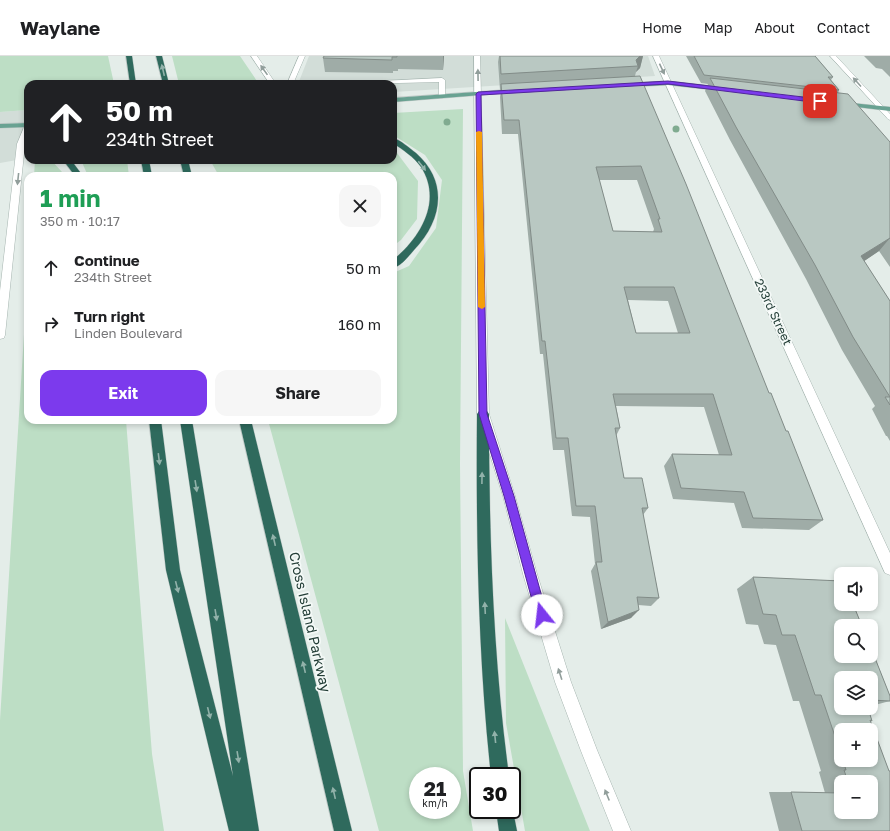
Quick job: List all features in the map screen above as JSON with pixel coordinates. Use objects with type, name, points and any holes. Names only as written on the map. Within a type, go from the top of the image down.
[{"type":"highway","points":[[129,56],[132,80]]},
{"type":"highway","points":[[159,56],[165,80]]},
{"type":"highway","points":[[397,143],[412,154],[424,166],[430,178],[433,195],[432,214],[425,232],[411,250],[397,262]]},
{"type":"highway","points":[[483,414],[482,500],[485,606],[494,731],[499,767]]},
{"type":"highway","points":[[155,424],[173,570],[238,831]]},
{"type":"highway","points":[[187,424],[250,831]]},
{"type":"highway","name":"Cross Island Parkway","points":[[247,424],[343,831]]},
{"type":"highway","points":[[506,819],[508,831]]},
{"type":"main road","points":[[621,86],[668,83],[731,90]]},
{"type":"main road","points":[[397,100],[527,91]]},
{"type":"main road","points":[[834,103],[890,109]]},
{"type":"main road","points":[[0,126],[24,126]]},
{"type":"street","points":[[254,56],[271,80]]},
{"type":"street","points":[[292,80],[302,56]]},
{"type":"street","points":[[477,56],[483,414],[509,496],[530,574],[563,682],[589,751],[622,831]]},
{"type":"street","name":"233rd Street","points":[[656,56],[890,568]]},
{"type":"street","points":[[834,56],[890,118]]},
{"type":"street","points":[[397,82],[442,80],[442,96]]},
{"type":"street","points":[[0,335],[21,144],[24,136]]},
{"type":"shaded area","points":[[309,56],[648,56],[655,76],[397,92],[397,80],[300,80]]},
{"type":"shaded area","points":[[24,110],[24,159],[0,163],[0,112]]},
{"type":"green space","points":[[0,56],[108,56],[113,80],[24,80],[24,110],[0,112]]},
{"type":"green space","points":[[172,56],[240,56],[256,80],[178,80]]},
{"type":"green space","points":[[463,109],[460,464],[463,771],[469,807],[469,819],[471,819],[473,831],[379,831],[269,424],[397,424],[397,271],[409,266],[436,228],[442,180],[425,155],[397,138],[397,113]]},
{"type":"green space","points":[[397,153],[418,181],[417,219],[397,243],[397,172],[217,172],[212,164],[397,164]]},
{"type":"green space","points":[[35,164],[55,164],[62,172],[34,172]]},
{"type":"green space","points":[[83,164],[128,164],[128,172],[86,172]]},
{"type":"green space","points":[[24,334],[24,424],[126,424],[152,754],[164,831],[0,831],[0,720]]},
{"type":"green space","points":[[505,618],[590,831],[525,831],[521,808],[521,767],[514,767],[506,723]]},
{"type":"building","points":[[324,56],[397,57],[392,57],[392,60],[323,58]]},
{"type":"building","points":[[500,56],[640,56],[636,60],[638,66],[501,74]]},
{"type":"building","points":[[694,56],[815,56],[833,77],[828,77],[839,90],[704,75]]},
{"type":"building","points":[[640,76],[686,184],[769,393],[771,393],[786,431],[788,431],[823,520],[753,518],[744,492],[681,488],[672,454],[732,455],[713,394],[613,394],[620,428],[615,428],[624,478],[642,478],[648,508],[642,508],[659,598],[637,597],[639,610],[608,622],[596,562],[602,562],[595,506],[576,506],[568,438],[556,438],[545,341],[542,341],[519,120],[504,120],[501,84]],"holes":[[[641,166],[660,219],[658,219],[662,232],[613,231],[596,167]],[[624,287],[674,287],[690,333],[636,333]]]},
{"type":"building","points":[[710,78],[848,94],[890,142],[890,238],[861,256],[890,301],[890,397],[853,337],[815,265],[736,127]]},
{"type":"building","points":[[885,397],[890,397],[890,405]]},
{"type":"building","points":[[753,577],[834,581],[834,611],[856,611],[859,619],[834,619],[834,663],[877,663],[890,696],[890,701],[878,700],[878,671],[834,671],[834,715],[870,715],[872,721],[870,720],[871,723],[834,723],[834,733],[821,695],[815,695],[795,635],[782,635],[776,615],[763,614]]},
{"type":"building","points":[[878,741],[890,771],[890,831],[802,831],[791,792],[834,793],[834,819],[878,819],[878,775],[846,775],[844,770],[846,770],[845,767],[878,767]]},
{"type":"slow traffic","points":[[479,132],[482,307]]},
{"type":"route","points":[[542,615],[509,496],[483,414],[478,94],[668,83],[820,101]]}]
